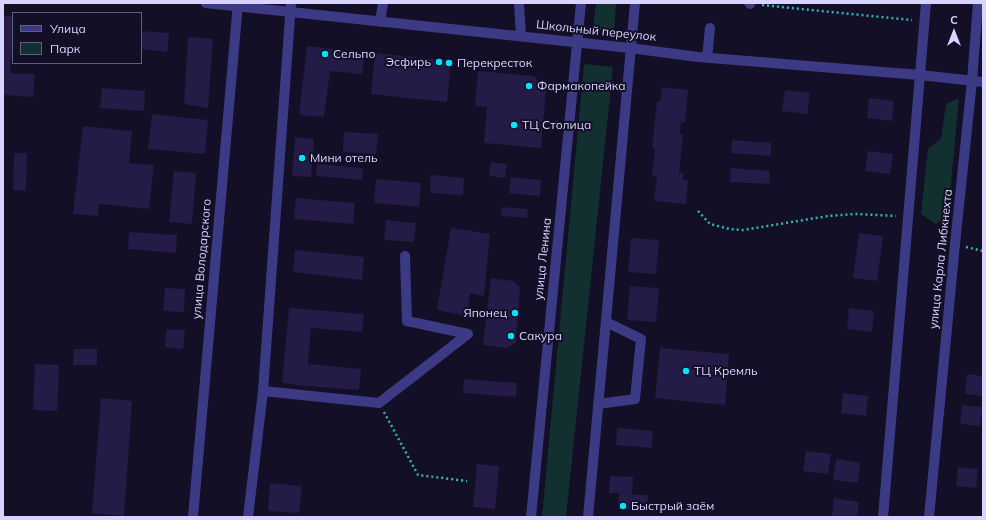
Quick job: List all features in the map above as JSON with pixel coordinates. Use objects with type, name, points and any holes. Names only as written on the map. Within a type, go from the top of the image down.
[{"type":"street","name":"Школьный переулок","points":[[206,3],[291,7],[380,22],[578,42],[707,58],[920,75],[983,82]]},
{"type":"street","points":[[380,22],[383,3]]},
{"type":"street","points":[[519,3],[521,36]]},
{"type":"street","name":"улица Ленина","points":[[531,517],[581,3]]},
{"type":"street","points":[[588,517],[635,3]]},
{"type":"street","points":[[883,517],[926,3]]},
{"type":"street","name":"улица Карла Либкнехта","points":[[929,517],[972,81],[978,3]]},
{"type":"street","name":"улица Володарского","points":[[193,517],[237,5]]},
{"type":"street","points":[[248,517],[263,391],[291,7]]},
{"type":"street","points":[[707,58],[710,28]]},
{"type":"street","points":[[263,391],[380,403],[468,334],[407,321],[405,256]]},
{"type":"street","points":[[598,404],[635,399],[641,339],[606,322]]},
{"type":"path","points":[[750,3],[924,21]]},
{"type":"path","points":[[698,211],[710,224],[730,229],[743,230],[828,216],[855,214],[908,217]]},
{"type":"path","points":[[955,244],[983,251]]},
{"type":"path","points":[[380,403],[418,475],[467,481]]},
{"type":"green space","points":[[596,3],[616,3],[614,32],[593,29]]},
{"type":"green space","points":[[584,64],[613,67],[566,517],[542,517]]},
{"type":"green space","points":[[959,98],[948,215],[936,224],[921,214],[928,149],[941,139],[946,104]]},
{"type":"building","points":[[3,15],[12,16],[10,73],[35,74],[33,97],[3,95]]},
{"type":"building","points":[[142,31],[169,33],[167,52],[142,49]]},
{"type":"building","points":[[188,37],[213,39],[208,108],[184,104]]},
{"type":"building","points":[[307,46],[365,53],[362,74],[330,71],[324,117],[299,115]]},
{"type":"building","points":[[375,53],[451,61],[447,102],[371,94]]},
{"type":"building","name":"ТЦ Столица","points":[[478,71],[534,76],[546,90],[541,148],[484,143],[487,107],[475,106]]},
{"type":"building","points":[[662,87],[688,90],[685,122],[681,122],[680,134],[683,135],[679,173],[683,173],[683,180],[688,180],[686,204],[654,201],[657,177],[652,176],[655,148],[652,148],[657,101],[660,102]]},
{"type":"building","points":[[102,88],[145,91],[144,111],[100,108]]},
{"type":"building","points":[[785,90],[810,93],[807,114],[782,111]]},
{"type":"building","points":[[869,98],[894,101],[892,121],[867,118]]},
{"type":"building","points":[[152,114],[208,120],[205,154],[148,149]]},
{"type":"building","points":[[83,126],[132,131],[129,163],[154,165],[149,209],[99,204],[98,216],[73,214]]},
{"type":"building","points":[[344,132],[378,134],[376,154],[343,152]]},
{"type":"building","points":[[295,137],[314,139],[311,177],[292,176]]},
{"type":"building","points":[[732,140],[771,143],[771,156],[731,153]]},
{"type":"building","points":[[868,151],[893,154],[890,174],[865,171]]},
{"type":"building","points":[[14,153],[27,153],[26,191],[13,190]]},
{"type":"building","points":[[491,162],[507,164],[505,178],[489,176]]},
{"type":"building","points":[[317,164],[363,168],[362,180],[316,176]]},
{"type":"building","points":[[731,168],[770,171],[769,184],[730,182]]},
{"type":"building","points":[[174,171],[196,173],[192,224],[169,222]]},
{"type":"building","points":[[431,175],[464,178],[463,195],[430,193]]},
{"type":"building","points":[[511,177],[541,180],[540,196],[509,193]]},
{"type":"building","points":[[376,179],[421,183],[419,207],[374,203]]},
{"type":"building","points":[[296,198],[355,203],[353,224],[294,219]]},
{"type":"building","points":[[502,207],[528,209],[527,218],[501,216]]},
{"type":"building","points":[[386,220],[416,223],[414,242],[384,240]]},
{"type":"building","points":[[451,228],[490,234],[484,296],[470,293],[467,316],[437,310]]},
{"type":"building","points":[[129,232],[177,235],[176,253],[128,249]]},
{"type":"building","points":[[859,233],[883,236],[877,281],[853,278]]},
{"type":"building","points":[[631,238],[659,240],[656,274],[628,272]]},
{"type":"building","points":[[295,250],[364,257],[362,280],[293,272]]},
{"type":"building","points":[[491,278],[513,281],[520,287],[516,343],[507,348],[483,345]]},
{"type":"building","points":[[630,286],[659,288],[656,322],[627,320]]},
{"type":"building","points":[[165,288],[185,289],[184,312],[163,311]]},
{"type":"building","points":[[289,308],[364,314],[362,332],[311,328],[308,364],[361,369],[359,390],[282,383]]},
{"type":"building","points":[[849,308],[874,311],[872,332],[847,329]]},
{"type":"building","points":[[166,329],[185,330],[183,349],[165,347]]},
{"type":"building","points":[[660,348],[729,354],[725,405],[655,398]]},
{"type":"building","points":[[74,349],[97,349],[97,365],[73,365]]},
{"type":"building","points":[[35,364],[59,365],[57,411],[33,410]]},
{"type":"building","points":[[967,374],[983,376],[983,396],[965,394]]},
{"type":"building","points":[[464,379],[517,383],[516,397],[463,393]]},
{"type":"building","points":[[843,393],[868,396],[866,416],[841,413]]},
{"type":"building","points":[[101,398],[132,401],[124,516],[92,513]]},
{"type":"building","points":[[962,405],[982,407],[980,426],[960,424]]},
{"type":"building","points":[[617,428],[653,431],[652,448],[616,445]]},
{"type":"building","points":[[806,451],[831,454],[828,474],[803,471]]},
{"type":"building","points":[[836,459],[860,463],[858,483],[833,480]]},
{"type":"building","points":[[477,464],[499,466],[495,509],[473,507]]},
{"type":"building","points":[[958,467],[978,469],[976,488],[956,486]]},
{"type":"building","points":[[610,476],[633,477],[632,495],[648,495],[647,510],[618,509],[619,493],[609,493]]},
{"type":"building","points":[[270,483],[302,486],[299,513],[268,511]]},
{"type":"building","points":[[834,498],[859,502],[857,517],[832,517]]},
{"type":"place","name":"Сельпо","points":[[325,54]]},
{"type":"place","name":"Эсфирь","points":[[439,62]]},
{"type":"place","name":"Перекресток","points":[[449,63]]},
{"type":"place","name":"Фармакопейка","points":[[529,86]]},
{"type":"place","name":"ТЦ Столица","points":[[514,125]]},
{"type":"place","name":"Мини отель","points":[[302,158]]},
{"type":"place","name":"Японец","points":[[515,313]]},
{"type":"place","name":"Сакура","points":[[511,336]]},
{"type":"place","name":"ТЦ Кремль","points":[[686,371]]},
{"type":"place","name":"Быстрый заём","points":[[623,506]]}]
